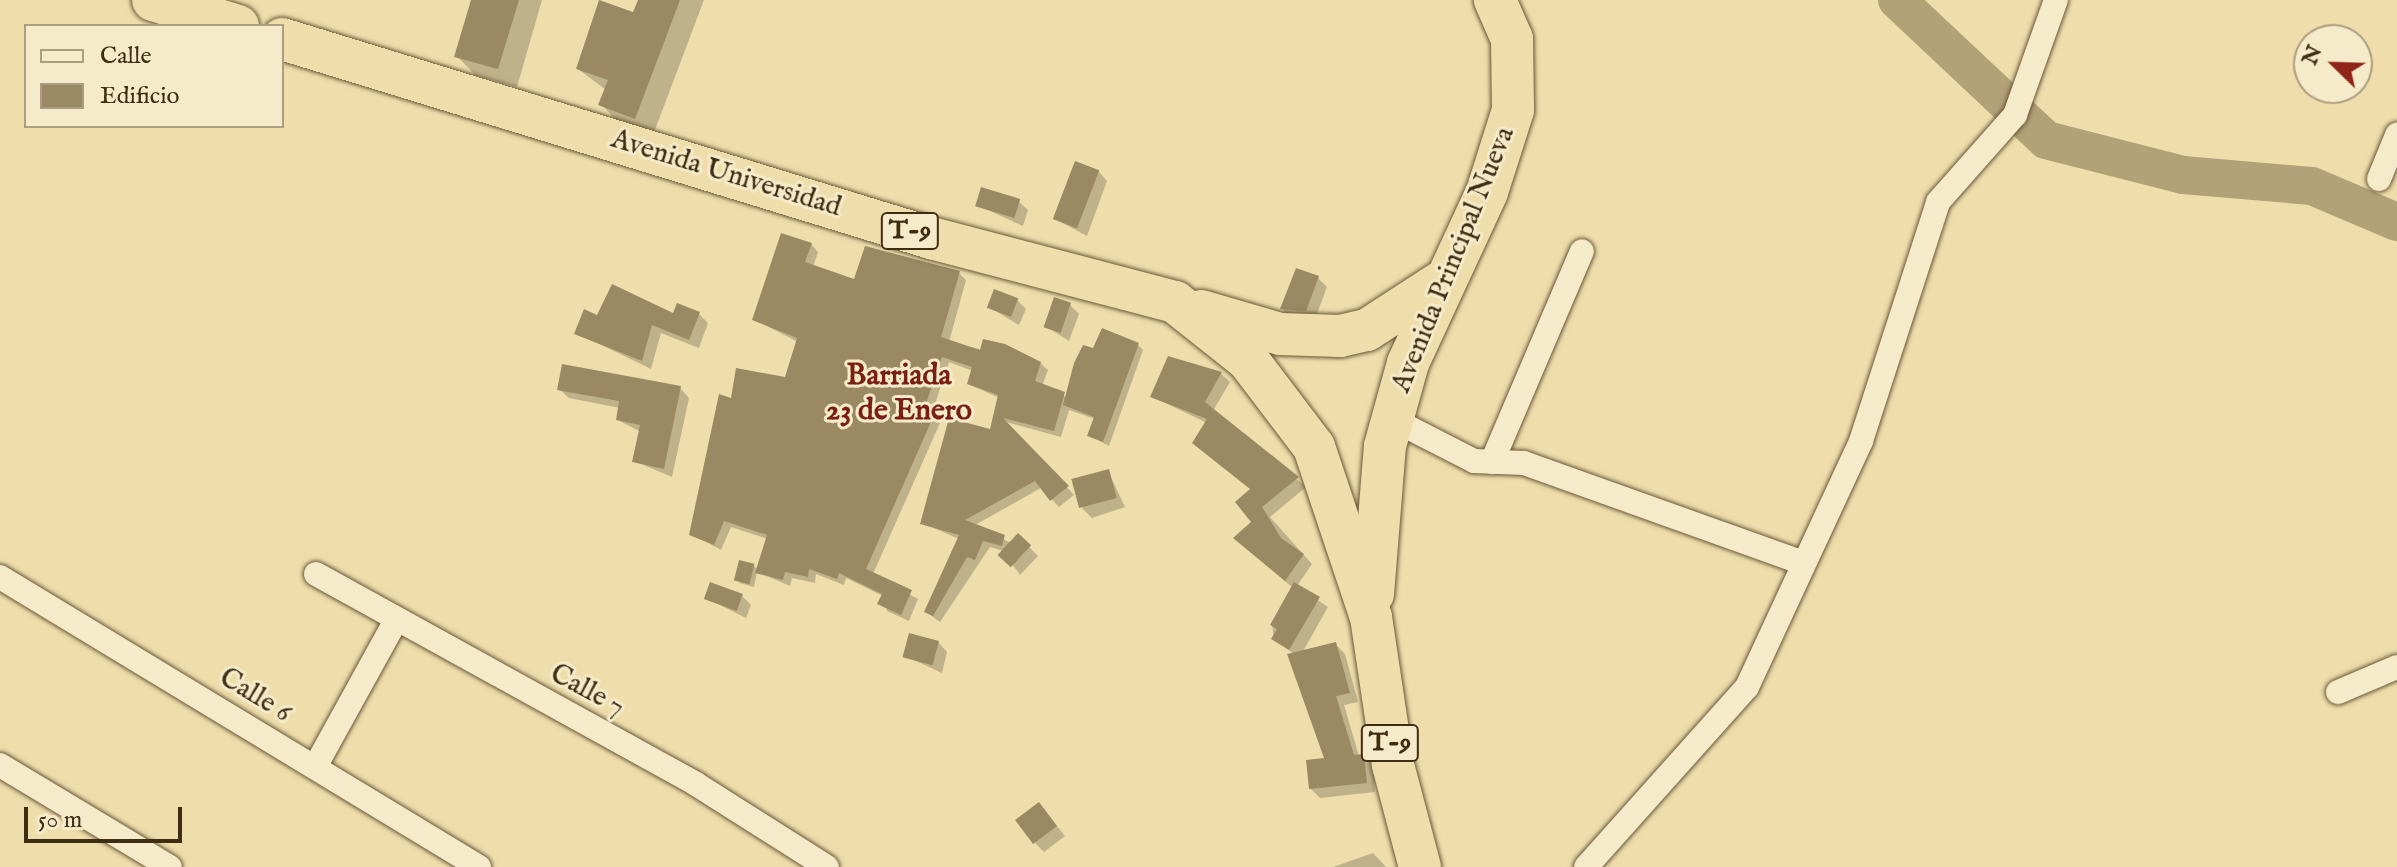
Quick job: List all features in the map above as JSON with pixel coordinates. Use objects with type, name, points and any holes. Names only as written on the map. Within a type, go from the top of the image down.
[{"type":"highway","points":[[153,0],[231,24]]},
{"type":"highway","name":"Avenida Principal Nueva","points":[[1371,617],[1392,419],[1441,282],[1487,192],[1513,110],[1512,39],[1495,0]]},
{"type":"highway","name":"Avenida Universidad","points":[[284,40],[931,238],[1175,302],[1248,360],[1314,447],[1371,617]]},
{"type":"highway","name":"T-9","points":[[1175,302],[1280,334],[1340,336],[1367,330],[1441,282]]},
{"type":"highway","name":"T-9","points":[[1371,617],[1393,765],[1420,867]]},
{"type":"street","points":[[1586,867],[1747,687],[1861,441],[1938,202],[2015,115],[2056,0]]},
{"type":"street","points":[[2379,179],[2397,135]]},
{"type":"street","points":[[1492,462],[1582,251]]},
{"type":"street","points":[[1392,419],[1474,461],[1524,463],[1804,563]]},
{"type":"street","name":"Calle 7","points":[[316,574],[395,622],[696,784],[827,867]]},
{"type":"street","name":"Calle 6","points":[[0,577],[479,867]]},
{"type":"street","points":[[315,767],[395,622]]},
{"type":"street","points":[[2338,692],[2397,667]]},
{"type":"street","points":[[0,765],[170,867]]},
{"type":"building","points":[[471,0],[519,0],[498,69],[454,57]]},
{"type":"building","points":[[599,0],[633,12],[638,0],[680,0],[635,119],[598,105],[608,80],[576,69]]},
{"type":"building","points":[[1075,161],[1099,170],[1077,228],[1053,219]]},
{"type":"building","points":[[981,187],[1020,199],[1014,218],[975,206]]},
{"type":"building","points":[[781,233],[812,243],[805,262],[854,279],[865,246],[960,271],[941,337],[980,350],[983,339],[1005,344],[1041,362],[1035,381],[1065,392],[1054,431],[1003,418],[1069,486],[1050,501],[1035,481],[965,520],[1005,535],[1002,546],[983,541],[975,560],[967,557],[933,616],[924,612],[959,535],[920,524],[949,418],[990,429],[998,395],[967,384],[972,367],[942,357],[923,412],[934,415],[866,569],[912,590],[901,615],[877,604],[882,594],[839,573],[837,579],[809,569],[808,577],[785,572],[783,580],[755,573],[767,535],[724,521],[714,545],[689,535],[719,394],[731,398],[736,368],[785,377],[797,338],[752,320]]},
{"type":"building","points":[[1296,268],[1319,276],[1306,311],[1280,309]]},
{"type":"building","points":[[612,284],[673,313],[677,303],[700,312],[689,340],[652,325],[642,361],[574,334],[584,309],[597,315]]},
{"type":"building","points":[[994,289],[1018,298],[1011,317],[987,308]]},
{"type":"building","points":[[1054,297],[1071,303],[1061,333],[1044,327]]},
{"type":"building","points":[[1102,328],[1139,343],[1103,442],[1087,436],[1094,417],[1063,405],[1074,363],[1083,345],[1093,348]]},
{"type":"building","points":[[1168,356],[1222,372],[1205,402],[1299,477],[1262,507],[1281,538],[1304,554],[1285,581],[1233,538],[1251,522],[1235,502],[1250,489],[1192,443],[1207,419],[1150,397]]},
{"type":"building","points":[[562,364],[681,386],[664,469],[632,462],[640,425],[616,420],[619,401],[557,390]]},
{"type":"building","points":[[1109,469],[1117,498],[1079,508],[1071,479]]},
{"type":"building","points":[[1018,533],[1031,545],[1011,567],[998,555]]},
{"type":"building","points":[[739,560],[755,564],[749,584],[734,580]]},
{"type":"building","points":[[710,582],[743,594],[737,611],[704,599]]},
{"type":"building","points":[[1294,582],[1320,597],[1289,650],[1271,639],[1277,629],[1270,625]]},
{"type":"building","points":[[909,633],[939,641],[932,665],[903,657]]},
{"type":"building","points":[[1336,642],[1350,693],[1336,696],[1354,755],[1364,754],[1367,783],[1309,789],[1306,760],[1324,758],[1287,654]]},
{"type":"building","points":[[1039,802],[1057,826],[1033,844],[1015,820]]},
{"type":"waterway","points":[[1897,0],[2046,140],[2183,175],[2312,186],[2397,222]]},
{"type":"district","name":"Barriada 23 de Enero","points":[[899,393]]}]
